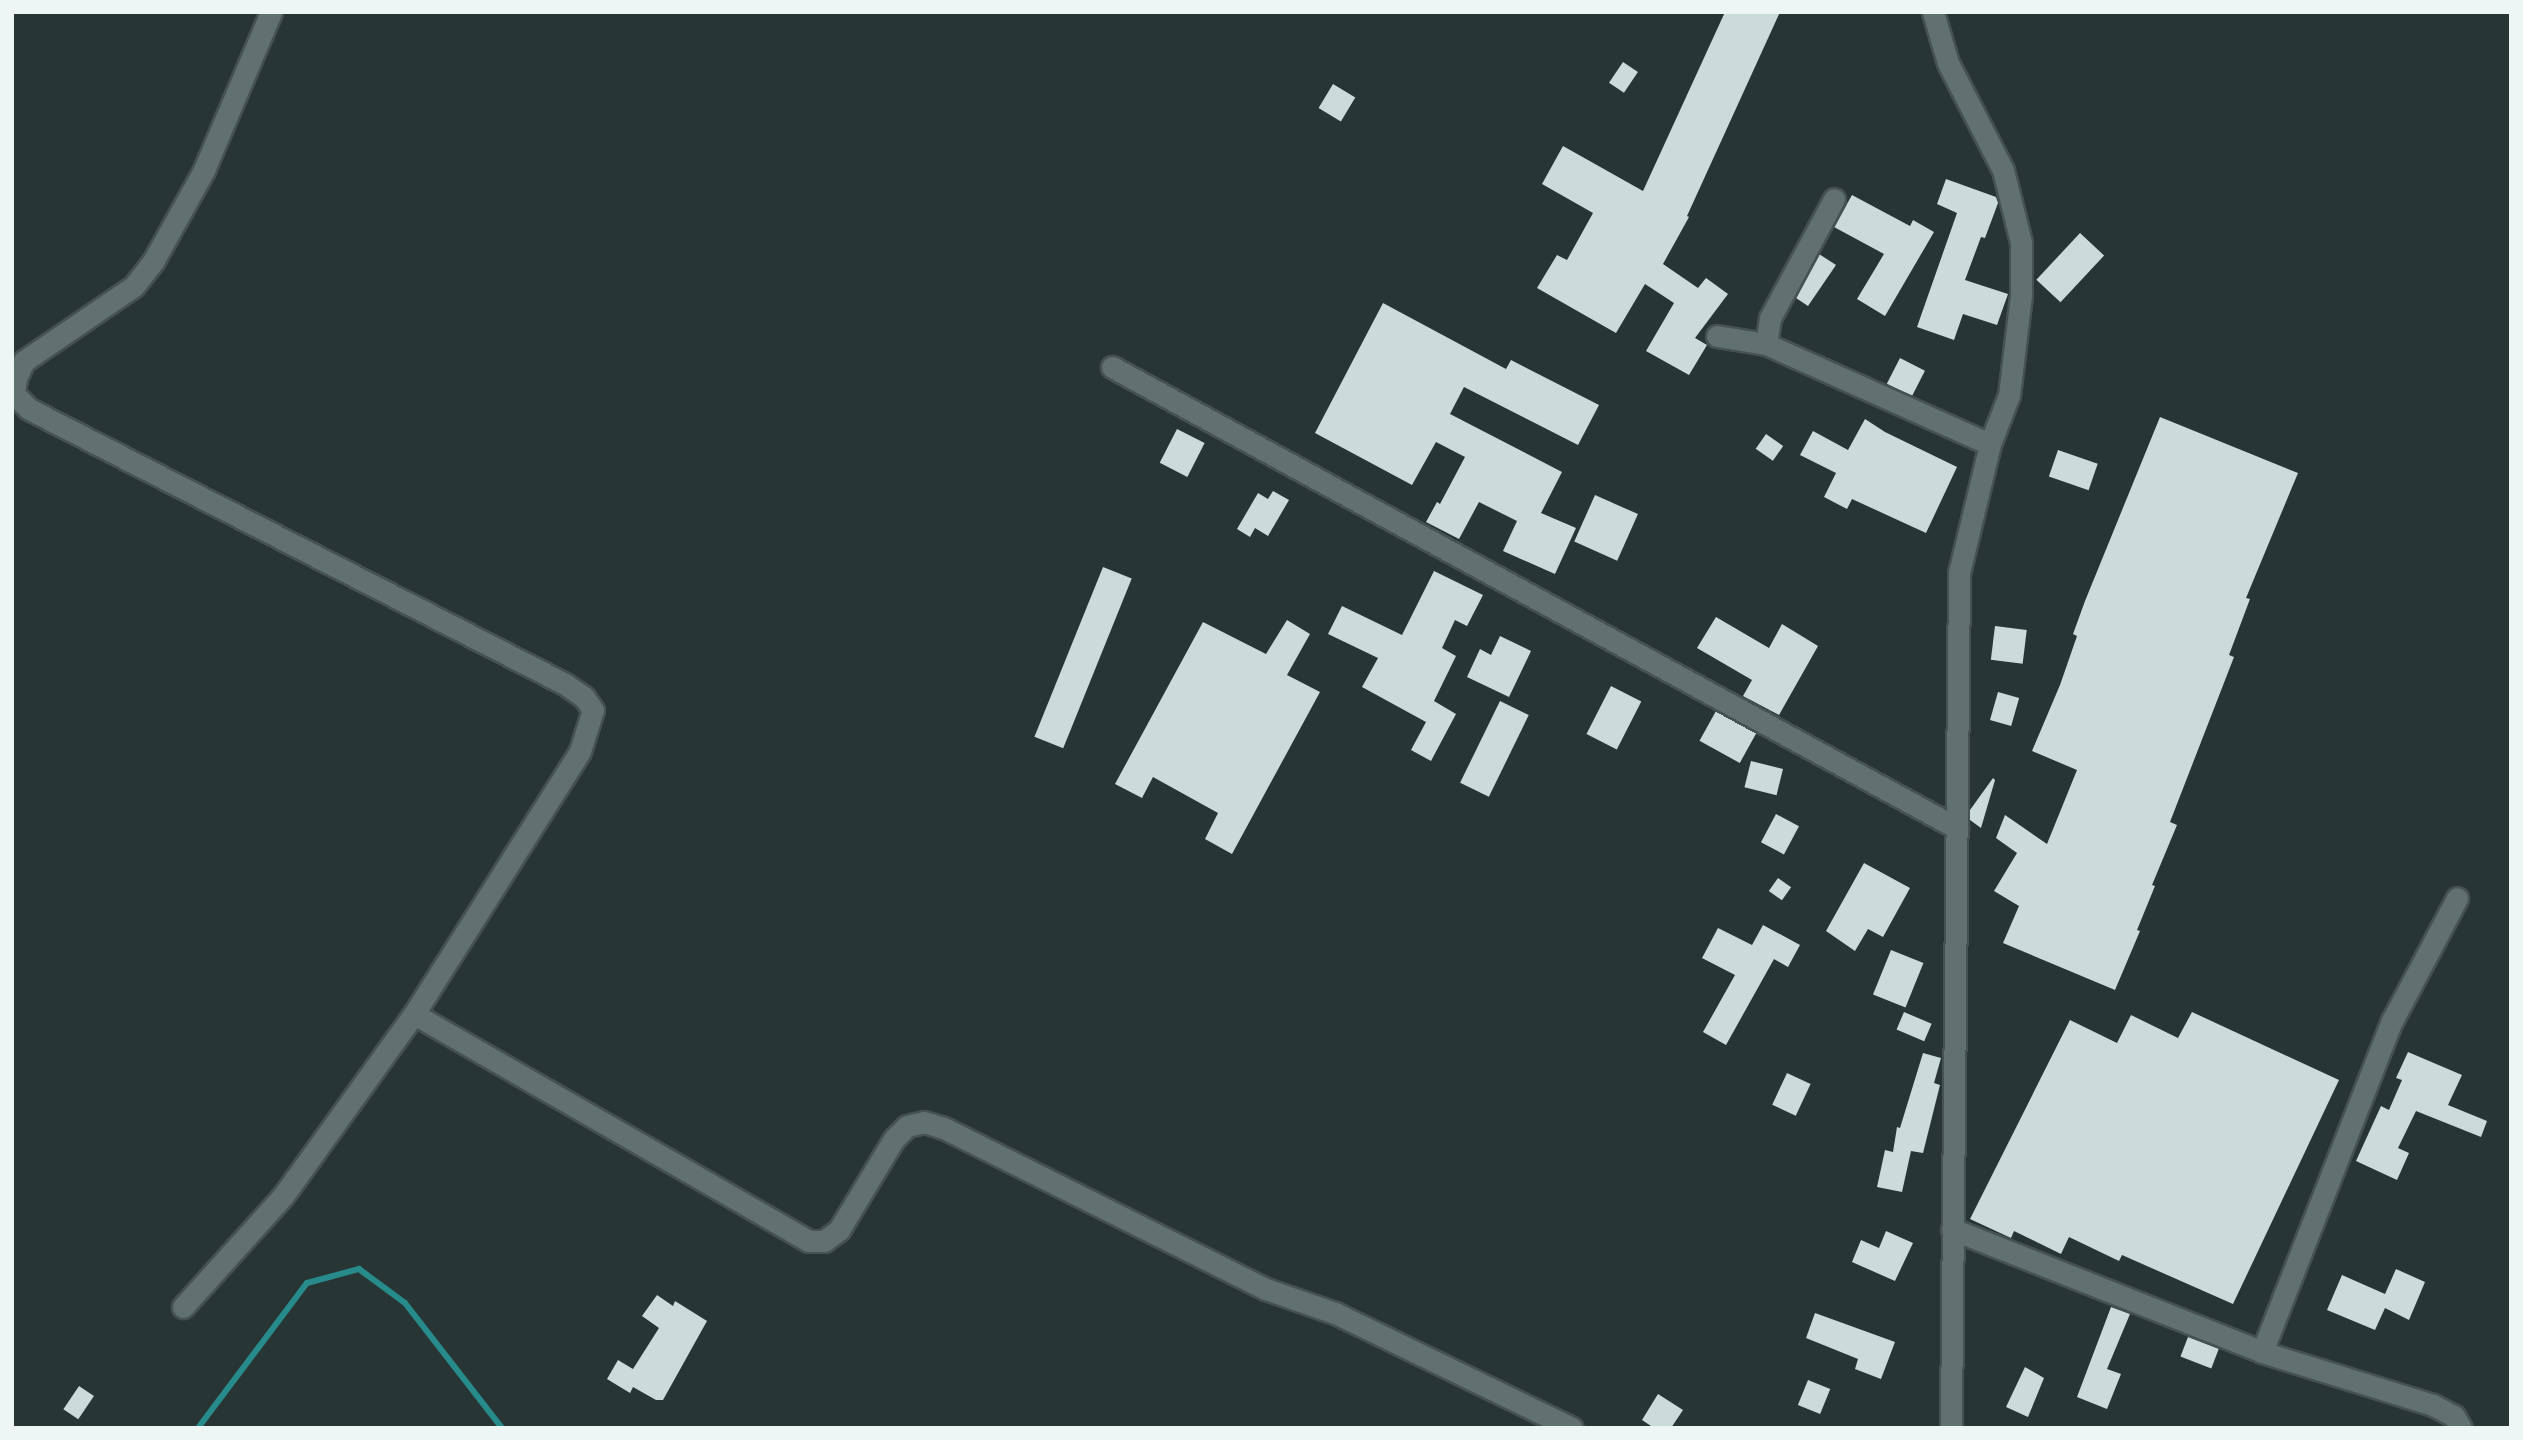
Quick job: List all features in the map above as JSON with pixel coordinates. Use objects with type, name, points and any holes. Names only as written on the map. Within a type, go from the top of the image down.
[{"type":"street","points":[[183,1307],[283,1196],[414,1014],[580,751],[593,710],[583,697],[565,684],[29,409],[14,394],[16,378],[24,361],[134,286],[154,260],[204,170],[271,12]]},
{"type":"street","points":[[1933,12],[1948,63],[2003,170],[2021,242],[2021,295],[2009,395],[1990,444],[1959,573],[1951,1428]]},
{"type":"street","points":[[1766,344],[1770,317],[1834,199]]},
{"type":"street","points":[[1717,336],[1766,344],[1990,444]]},
{"type":"street","points":[[1112,367],[1956,828]]},
{"type":"street","points":[[2262,1352],[2392,1021],[2457,898]]},
{"type":"street","points":[[414,1014],[808,1241],[824,1241],[839,1230],[894,1139],[907,1126],[924,1122],[944,1128],[1266,1289],[1335,1313],[1572,1428]]},
{"type":"street","points":[[1952,1229],[2262,1352],[2433,1405],[2454,1416],[2461,1428]]},
{"type":"building","points":[[1725,12],[1780,12],[1687,216],[1689,217],[1663,264],[1698,288],[1706,278],[1728,294],[1695,338],[1707,345],[1689,375],[1646,351],[1674,303],[1645,284],[1616,333],[1537,288],[1557,255],[1567,260],[1593,213],[1542,184],[1563,146],[1643,191]]},
{"type":"building","points":[[1623,62],[1638,72],[1624,93],[1609,83]]},
{"type":"building","points":[[1333,84],[1355,97],[1341,121],[1319,108]]},
{"type":"building","points":[[1946,179],[1996,197],[1998,203],[1985,238],[1981,237],[1965,280],[2008,294],[1997,325],[1963,314],[1954,340],[1917,327],[1957,213],[1937,204]]},
{"type":"building","points":[[1852,195],[1910,226],[1913,220],[1934,232],[1885,316],[1857,299],[1884,254],[1834,227]]},
{"type":"building","points":[[2080,233],[2104,256],[2060,302],[2036,280]]},
{"type":"building","points":[[1819,254],[1836,265],[1808,306],[1796,298]]},
{"type":"building","points":[[1383,303],[1506,369],[1511,360],[1599,405],[1578,445],[1464,387],[1450,414],[1562,472],[1541,513],[1576,528],[1555,574],[1503,551],[1517,521],[1479,502],[1459,539],[1426,522],[1437,502],[1440,504],[1465,457],[1436,442],[1412,485],[1315,433]]},
{"type":"building","points":[[1900,358],[1925,371],[1912,397],[1887,384]]},
{"type":"building","points":[[2160,417],[2298,473],[2246,598],[2250,599],[2229,655],[2234,657],[2170,822],[2177,825],[2152,885],[2155,886],[2137,930],[2140,931],[2115,990],[2003,943],[2019,906],[1994,891],[2017,853],[1996,838],[2005,815],[2047,844],[2077,770],[2032,751],[2060,685],[2077,636],[2073,634],[2085,601]]},
{"type":"building","points":[[1865,419],[1885,432],[1957,467],[1926,533],[1852,499],[1847,509],[1824,497],[1836,473],[1800,455],[1813,431],[1848,450]]},
{"type":"building","points":[[1177,429],[1205,443],[1187,477],[1160,463]]},
{"type":"building","points":[[1766,434],[1783,446],[1773,461],[1756,449]]},
{"type":"building","points":[[2058,450],[2098,464],[2089,490],[2049,476]]},
{"type":"building","points":[[1273,491],[1289,500],[1268,536],[1255,528],[1250,537],[1237,529],[1258,493],[1268,499]]},
{"type":"building","points":[[1595,495],[1638,514],[1617,561],[1574,542]]},
{"type":"building","points":[[1103,567],[1132,579],[1063,748],[1034,737]]},
{"type":"building","points":[[1434,571],[1483,595],[1467,626],[1455,620],[1442,648],[1456,656],[1434,701],[1456,714],[1431,761],[1411,750],[1426,722],[1362,687],[1378,658],[1328,634],[1342,606],[1402,635]]},
{"type":"building","points":[[1716,617],[1769,648],[1782,624],[1818,646],[1779,715],[1743,696],[1752,680],[1697,648]]},
{"type":"building","points":[[1287,620],[1310,634],[1287,675],[1320,692],[1232,854],[1205,839],[1218,813],[1153,777],[1142,798],[1115,784],[1203,622],[1266,654]]},
{"type":"building","points":[[1995,626],[2027,630],[2023,664],[1991,660]]},
{"type":"building","points":[[1500,636],[1531,651],[1509,697],[1467,677],[1480,649],[1491,655]]},
{"type":"building","points":[[1611,686],[1641,701],[1617,750],[1586,734]]},
{"type":"building","points":[[1998,692],[2019,698],[2011,726],[1990,720]]},
{"type":"building","points":[[1500,701],[1529,715],[1489,797],[1460,783]]},
{"type":"building","points":[[1716,711],[1756,733],[1740,763],[1700,741]]},
{"type":"building","points":[[1751,761],[1783,769],[1776,795],[1744,787]]},
{"type":"building","points":[[1993,778],[1995,780],[1981,828],[1970,820],[1970,810]]},
{"type":"building","points":[[1776,814],[1799,826],[1784,854],[1761,842]]},
{"type":"building","points":[[1864,863],[1910,888],[1883,937],[1868,929],[1855,951],[1826,931]]},
{"type":"building","points":[[1778,878],[1791,887],[1782,900],[1769,891]]},
{"type":"building","points":[[1763,925],[1800,945],[1788,967],[1774,959],[1726,1045],[1703,1032],[1735,975],[1702,958],[1718,928],[1752,945]]},
{"type":"building","points":[[1891,950],[1923,963],[1905,1008],[1873,995]]},
{"type":"building","points":[[1904,1012],[1932,1024],[1924,1041],[1897,1029]]},
{"type":"building","points":[[2192,1012],[2339,1080],[2233,1304],[2122,1255],[2119,1261],[2069,1237],[2061,1254],[2014,1231],[2011,1238],[1970,1219],[2070,1020],[2117,1043],[2131,1015],[2178,1038]]},
{"type":"building","points":[[2408,1052],[2462,1075],[2448,1105],[2487,1121],[2481,1137],[2416,1111],[2398,1148],[2409,1153],[2397,1180],[2356,1161],[2381,1106],[2389,1110],[2402,1080],[2396,1078]]},
{"type":"building","points":[[1923,1053],[1941,1058],[1934,1083],[1940,1085],[1923,1153],[1911,1151],[1902,1192],[1877,1187],[1885,1150],[1893,1152],[1897,1127],[1900,1128]]},
{"type":"building","points":[[1787,1073],[1811,1084],[1796,1116],[1772,1105]]},
{"type":"building","points":[[1886,1231],[1913,1243],[1895,1281],[1852,1262],[1861,1240],[1879,1248]]},
{"type":"building","points":[[2396,1269],[2425,1282],[2409,1320],[2385,1308],[2375,1330],[2327,1310],[2342,1275],[2385,1294]]},
{"type":"building","points":[[657,1295],[673,1306],[675,1301],[707,1321],[663,1400],[656,1400],[633,1387],[630,1393],[607,1379],[618,1360],[633,1369],[659,1328],[642,1316]]},
{"type":"building","points":[[2111,1307],[2130,1314],[2107,1369],[2121,1374],[2107,1409],[2077,1397]]},
{"type":"building","points":[[1815,1313],[1895,1342],[1881,1379],[1855,1369],[1858,1359],[1806,1338]]},
{"type":"building","points":[[2188,1337],[2219,1349],[2211,1368],[2180,1357]]},
{"type":"building","points":[[2025,1367],[2044,1378],[2028,1417],[2006,1407]]},
{"type":"building","points":[[1808,1380],[1830,1389],[1820,1414],[1798,1405]]},
{"type":"building","points":[[79,1386],[94,1396],[78,1419],[63,1409]]},
{"type":"building","points":[[1658,1394],[1683,1410],[1671,1428],[1654,1428],[1642,1420]]},
{"type":"waterway","points":[[198,1428],[307,1283],[359,1269],[405,1303],[502,1428]]}]
